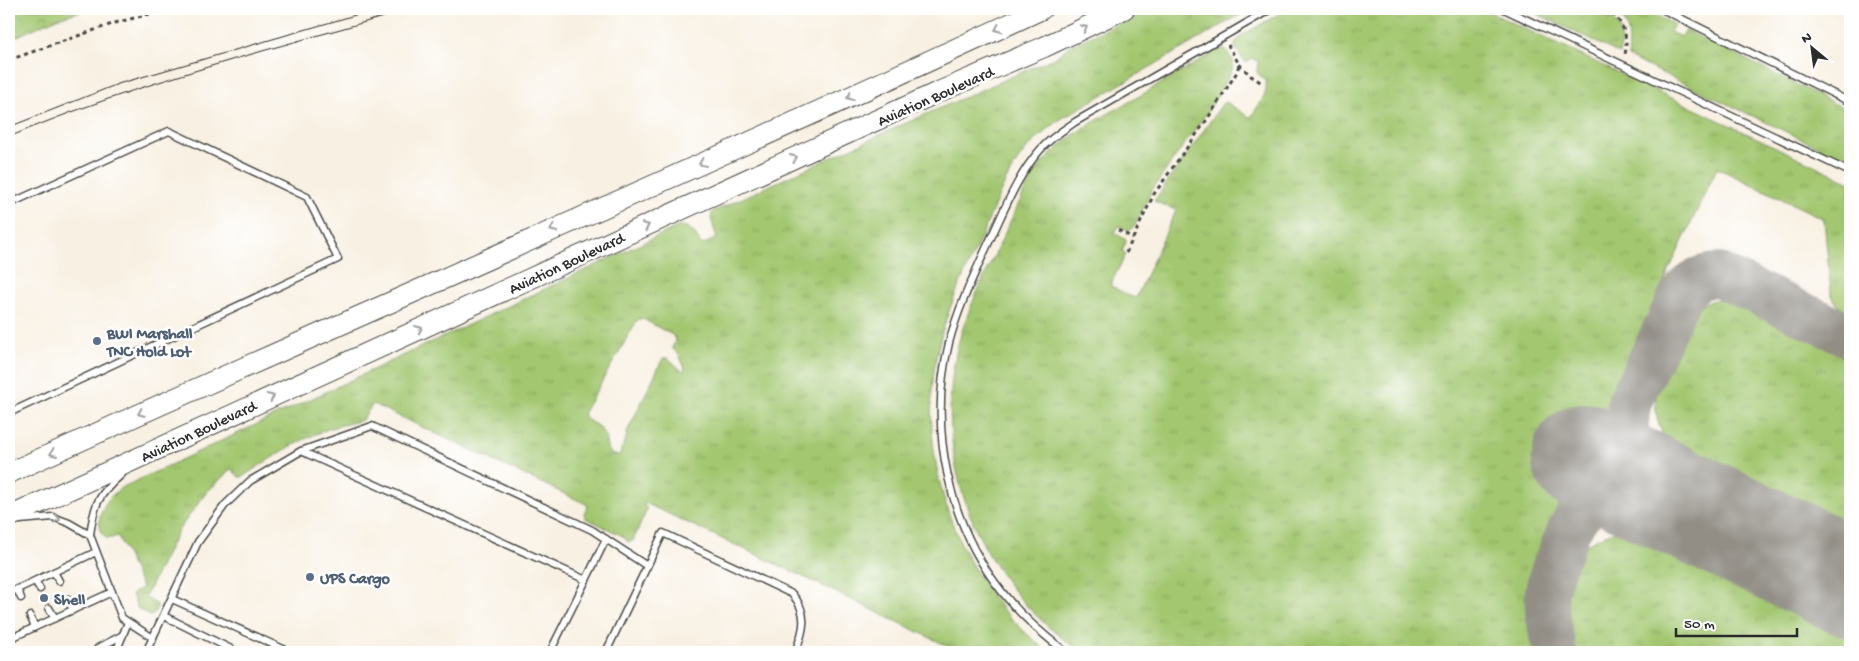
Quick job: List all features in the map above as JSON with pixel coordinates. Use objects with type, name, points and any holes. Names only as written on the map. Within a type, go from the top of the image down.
[{"type":"main road","name":"Aviation Boulevard","points":[[9,474],[185,393],[908,71],[1042,9]]},
{"type":"main road","name":"Aviation Boulevard","points":[[9,517],[1124,9]]},
{"type":"lane","points":[[1066,652],[1031,624],[1003,594],[972,544],[960,518],[948,476],[942,433],[941,388],[948,346],[956,318],[1020,177],[1041,148],[1063,130],[1082,118],[1271,9]]},
{"type":"lane","points":[[1504,9],[1850,172]]},
{"type":"lane","points":[[1662,9],[1850,102]]},
{"type":"lane","points":[[9,204],[169,131],[307,197],[338,259],[9,412]]},
{"type":"lane","points":[[146,652],[198,542],[225,505],[250,481],[301,451],[372,426],[592,530],[647,566]]},
{"type":"lane","points":[[301,451],[586,580]]},
{"type":"lane","points":[[147,453],[106,488],[94,509],[90,536],[122,618],[153,638]]},
{"type":"lane","points":[[9,521],[53,517],[69,523],[90,536]]},
{"type":"lane","points":[[606,652],[663,533],[792,594],[800,603],[803,633],[795,652]]},
{"type":"lane","points":[[550,652],[606,539]]},
{"type":"lane","points":[[9,593],[96,552]]},
{"type":"lane","points":[[54,572],[59,581]]},
{"type":"lane","points":[[35,581],[40,589]]},
{"type":"lane","points":[[17,589],[21,598]]},
{"type":"lane","points":[[9,628],[11,638],[112,592]]},
{"type":"lane","points":[[68,599],[73,610]]},
{"type":"lane","points":[[172,599],[290,652]]},
{"type":"lane","points":[[49,608],[55,618]]},
{"type":"lane","points":[[30,616],[35,627]]},
{"type":"lane","points":[[164,616],[237,652]]},
{"type":"lane","points":[[116,652],[128,622]]},
{"type":"lane","points":[[96,652],[98,648],[123,635]]},
{"type":"path","points":[[9,60],[115,23],[169,9]]},
{"type":"path","points":[[1606,9],[1615,15],[1625,33],[1626,52],[1622,64]]},
{"type":"path","points":[[1223,36],[1239,64],[1251,76],[1262,83]]},
{"type":"path","points":[[1126,253],[1154,194],[1208,118],[1237,72],[1239,64]]},
{"type":"path","points":[[1118,230],[1133,238]]},
{"type":"green space","points":[[9,9],[88,9],[57,18],[9,40]]},
{"type":"green space","points":[[1151,9],[1250,9],[1061,119],[1046,130],[1024,152],[1011,172],[994,206],[956,293],[941,335],[932,391],[932,433],[938,476],[950,517],[967,556],[989,592],[1017,624],[1049,652],[960,652],[645,503],[644,505],[647,509],[633,541],[628,542],[621,535],[585,518],[584,514],[588,505],[373,404],[362,420],[328,429],[305,439],[242,477],[239,477],[231,469],[206,493],[178,531],[145,597],[158,605],[154,614],[150,616],[138,609],[132,594],[142,587],[118,536],[107,539],[99,526],[105,504],[121,488],[679,226],[690,229],[702,245],[717,238],[711,219],[712,212],[1056,57],[1069,46]],"holes":[[[638,319],[643,319],[674,336],[676,340],[672,348],[679,355],[685,368],[684,371],[681,370],[668,358],[663,358],[627,432],[620,455],[612,455],[606,445],[607,438],[599,427],[588,420],[583,414]]]},
{"type":"green space","points":[[1287,9],[1483,9],[1850,182],[1850,315],[1838,306],[1831,293],[1824,219],[1717,168],[1537,551],[1528,589],[1528,614],[1534,652],[1082,652],[1047,626],[1017,594],[992,559],[972,520],[959,479],[952,436],[951,393],[957,349],[974,298],[1033,175],[1053,151],[1090,124],[1218,50],[1223,49],[1227,51],[1233,61],[1232,71],[1208,111],[1152,190],[1135,226],[1129,231],[1119,226],[1115,233],[1126,240],[1122,251],[1126,254],[1110,285],[1136,298],[1176,210],[1154,201],[1223,103],[1226,102],[1249,117],[1252,116],[1261,102],[1265,92],[1266,83],[1257,72],[1258,61],[1251,58],[1247,62],[1244,61],[1235,47],[1235,43],[1241,36]]},
{"type":"green space","points":[[1527,9],[1599,9],[1613,19],[1620,29],[1620,54]]},
{"type":"green space","points":[[1612,9],[1643,9],[1674,24],[1670,32],[1681,37],[1686,30],[1850,111],[1850,162],[1628,57],[1629,36],[1626,24]]},
{"type":"green space","points":[[1721,299],[1732,301],[1850,357],[1850,540],[1716,478],[1678,455],[1666,440],[1657,416],[1656,399],[1659,382],[1691,313],[1706,302]]},
{"type":"green space","points":[[1635,528],[1665,534],[1850,621],[1850,652],[1573,652],[1566,624],[1564,590],[1567,575],[1573,562],[1581,551],[1604,535]]},
{"type":"taxiway","points":[[1650,488],[1637,467],[1629,447],[1627,425],[1630,401],[1681,295],[1693,282],[1707,276],[1719,275],[1850,336]]},
{"type":"taxiway","points":[[1555,652],[1548,615],[1547,591],[1553,569],[1571,526],[1580,513],[1588,506],[1607,495],[1628,490],[1650,488]]},
{"type":"runway","points":[[1586,458],[1850,582]]},
{"type":"tram line","points":[[9,127],[118,84],[376,9]]},
{"type":"tram line","points":[[9,137],[107,99],[157,83],[258,52],[411,9]]},
{"type":"place","name":"BWI Marshall TNC Hold Lot","points":[[97,341]]},
{"type":"place","name":"UPS Cargo","points":[[310,577]]},
{"type":"place","name":"Shell","points":[[44,598]]}]
